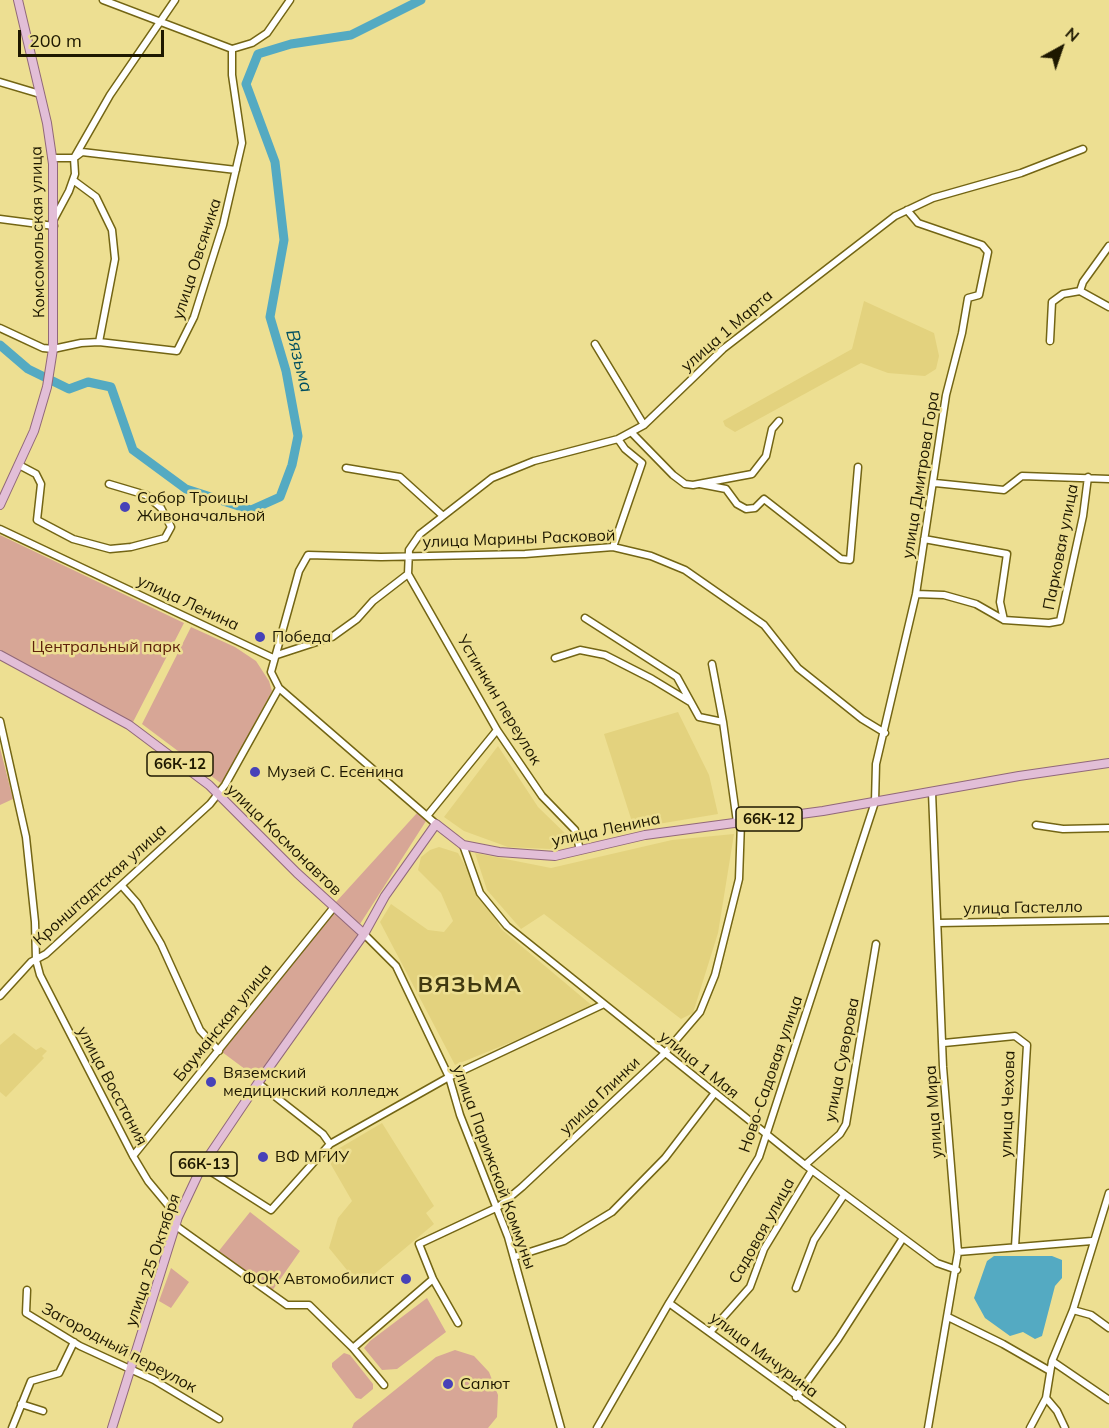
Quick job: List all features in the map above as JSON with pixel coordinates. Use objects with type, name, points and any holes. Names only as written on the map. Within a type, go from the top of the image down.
[{"type":"main road","name":"Комсомольская улица","points":[[18,0],[52,158],[54,223],[53,349],[47,387],[19,465]]},
{"type":"main road","points":[[0,505],[3,494],[19,465]]},
{"type":"main road","name":"улица Космонавтов","points":[[0,656],[129,725],[219,794],[364,934]]},
{"type":"main road","name":"улица Ленина","points":[[436,824],[463,845],[536,857],[555,856],[645,835],[874,802],[1109,763]]},
{"type":"main road","name":"улица 25 Октября","points":[[112,1428],[178,1217],[202,1166],[364,934],[385,896],[436,824]]},
{"type":"street","points":[[103,0],[232,49],[252,43],[267,33],[290,0]]},
{"type":"street","points":[[0,219],[54,223],[73,180],[74,158],[110,95],[175,0]]},
{"type":"street","name":"улица Овсяника","points":[[53,349],[99,342],[177,351],[194,317],[223,225],[242,143],[232,75],[232,49]]},
{"type":"street","points":[[0,82],[40,94]]},
{"type":"street","name":"улица 1 Марта","points":[[409,556],[409,550],[420,534],[492,478],[534,461],[618,439],[644,425],[740,335],[895,216],[933,198],[1021,173],[1083,149]]},
{"type":"street","points":[[52,158],[74,158],[82,152],[236,170]]},
{"type":"street","points":[[73,180],[96,197],[112,230],[115,259],[99,342]]},
{"type":"street","name":"улица Дмитрова Гора","points":[[874,802],[876,764],[916,594],[935,483],[946,395],[962,333],[968,298],[979,295],[988,252],[982,245],[918,223],[908,210]]},
{"type":"street","points":[[1080,291],[1083,282],[1109,246]]},
{"type":"street","points":[[1050,341],[1052,302],[1063,294],[1080,291],[1109,307]]},
{"type":"street","points":[[0,328],[43,348],[53,349]]},
{"type":"street","points":[[595,344],[644,425]]},
{"type":"street","points":[[632,433],[673,476],[685,484],[700,484],[752,474],[766,456],[772,429],[779,421]]},
{"type":"street","points":[[613,547],[642,463],[625,449],[618,439]]},
{"type":"street","points":[[19,465],[36,474],[41,484],[37,520],[73,539],[110,549],[131,547],[165,538],[171,527],[161,508],[146,495],[109,484]]},
{"type":"street","points":[[700,484],[726,489],[736,504],[746,509],[755,508],[764,500],[841,559],[850,560],[858,467]]},
{"type":"street","points":[[346,468],[400,477],[442,515]]},
{"type":"street","points":[[935,483],[1005,490],[1022,476],[1109,479]]},
{"type":"street","name":"Парковая улица","points":[[1004,620],[1049,623],[1060,621],[1083,516],[1088,477]]},
{"type":"street","name":"улица Ленина","points":[[0,529],[275,657]]},
{"type":"street","points":[[924,539],[1007,554],[1000,602],[1004,620]]},
{"type":"street","name":"улица Марины Расковой","points":[[275,657],[299,571],[308,555],[525,554],[613,547],[651,556],[685,570],[765,625],[798,668],[862,719],[885,733]]},
{"type":"street","points":[[279,688],[271,672],[275,657],[332,637],[357,619],[373,601],[408,574],[409,556]]},
{"type":"street","name":"Устинкин переулок","points":[[408,574],[497,730],[542,796],[575,830],[580,850]]},
{"type":"street","points":[[916,594],[944,595],[976,604],[1004,620]]},
{"type":"street","points":[[585,618],[676,677],[699,717],[723,722]]},
{"type":"street","points":[[555,658],[580,650],[605,655],[690,702]]},
{"type":"street","name":"улица Глинки","points":[[458,1323],[433,1279],[419,1244],[498,1207],[598,1119],[664,1054],[700,1012],[715,975],[738,879],[739,822],[712,664]]},
{"type":"street","name":"улица Ленина","points":[[279,688],[436,824]]},
{"type":"street","name":"Кронштадтская улица","points":[[0,996],[31,962],[46,954],[219,794],[279,688]]},
{"type":"street","name":"улица Восстания","points":[[0,721],[26,837],[35,922],[36,960],[40,975],[133,1156],[148,1181],[178,1217]]},
{"type":"street","points":[[427,816],[497,730]]},
{"type":"street","name":"улица Мира","points":[[928,1428],[957,1270],[958,1252],[943,1067],[944,1043],[932,792]]},
{"type":"street","name":"Ново-Садовая улица","points":[[597,1428],[669,1303],[759,1157],[768,1136],[874,802]]},
{"type":"street","points":[[1036,825],[1063,829],[1109,828]]},
{"type":"street","name":"улица 1 Мая","points":[[463,845],[480,893],[507,926],[714,1094],[844,1195],[937,1263],[957,1270]]},
{"type":"street","points":[[122,886],[137,903],[159,940],[200,1030],[219,1051]]},
{"type":"street","name":"Бауманская улица","points":[[133,1156],[334,907]]},
{"type":"street","name":"улица Гастелло","points":[[938,923],[1109,920]]},
{"type":"street","name":"улица Парижской Коммуны","points":[[364,934],[396,966],[450,1077],[460,1115],[498,1207],[514,1257],[561,1428]]},
{"type":"street","name":"улица Суворова","points":[[805,1165],[840,1134],[846,1124],[876,944]]},
{"type":"street","points":[[202,1166],[271,1210],[330,1144],[450,1077],[604,1004]]},
{"type":"street","name":"улица Чехова","points":[[944,1043],[1015,1036],[1027,1045],[1015,1247]]},
{"type":"street","points":[[258,1083],[323,1134],[330,1144]]},
{"type":"street","points":[[514,1257],[564,1241],[612,1212],[665,1158],[714,1094]]},
{"type":"street","name":"Садовая улица","points":[[711,1331],[750,1287],[765,1249],[812,1170]]},
{"type":"street","points":[[1030,1428],[1046,1398],[1052,1360],[1073,1310],[1092,1241],[1109,1193]]},
{"type":"street","points":[[796,1288],[814,1240],[844,1195]]},
{"type":"street","points":[[176,1226],[287,1305],[309,1305],[353,1348],[384,1385]]},
{"type":"street","points":[[796,1397],[838,1339],[903,1238]]},
{"type":"street","points":[[958,1252],[1092,1241]]},
{"type":"street","points":[[353,1348],[433,1279]]},
{"type":"street","name":"Загородный переулок","points":[[27,1290],[26,1313],[74,1342],[154,1380],[219,1419]]},
{"type":"street","name":"улица Мичурина","points":[[669,1303],[711,1331],[796,1397],[842,1428]]},
{"type":"street","points":[[1073,1310],[1091,1315],[1109,1328]]},
{"type":"street","points":[[948,1317],[1003,1344],[1050,1371]]},
{"type":"street","points":[[12,1428],[31,1381],[62,1369],[74,1342]]},
{"type":"street","points":[[1052,1360],[1109,1400]]},
{"type":"street","points":[[1046,1398],[1057,1411],[1065,1428]]},
{"type":"street","points":[[21,1404],[43,1412]]},
{"type":"shaded area","points":[[864,301],[934,333],[939,356],[936,369],[925,376],[888,373],[861,363],[735,432],[725,426],[723,421],[852,349]]},
{"type":"shaded area","points":[[678,712],[709,775],[718,814],[634,828],[604,734]]},
{"type":"shaded area","points":[[498,746],[538,807],[572,840],[550,849],[508,847],[464,831],[444,817]]},
{"type":"shaded area","points":[[734,834],[718,933],[693,1013],[681,1019],[544,914],[521,929],[487,890],[475,853],[551,868],[672,840]]},
{"type":"shaded area","points":[[439,847],[458,853],[501,929],[595,1008],[455,1065],[380,922],[391,904],[428,930],[444,932],[453,921],[441,893],[418,870],[421,857]]},
{"type":"shaded area","points":[[14,1033],[36,1050],[41,1047],[47,1051],[42,1056],[44,1058],[6,1097],[0,1092],[0,1045]]},
{"type":"shaded area","points":[[382,1123],[434,1206],[426,1213],[434,1224],[360,1286],[329,1248],[338,1218],[352,1201],[326,1156]]},
{"type":"green space","name":"Центральный парк","points":[[0,535],[184,623],[132,724],[0,650]]},
{"type":"green space","points":[[191,627],[235,647],[256,661],[269,681],[272,691],[222,784],[142,724]]},
{"type":"green space","points":[[0,748],[13,799],[0,805]]},
{"type":"green space","points":[[417,813],[426,821],[360,924],[336,902]]},
{"type":"green space","points":[[334,911],[359,933],[257,1078],[222,1052]]},
{"type":"green space","points":[[250,1212],[300,1251],[272,1291],[218,1252]]},
{"type":"green space","points":[[171,1268],[189,1282],[171,1308],[159,1301]]},
{"type":"green space","points":[[427,1298],[446,1332],[397,1369],[382,1370],[364,1348]]},
{"type":"green space","name":"Салют","points":[[455,1350],[474,1356],[489,1372],[498,1395],[497,1417],[488,1428],[352,1428],[354,1423],[436,1357]]},
{"type":"green space","points":[[344,1353],[350,1355],[373,1384],[373,1389],[361,1399],[356,1398],[332,1367],[332,1363]]},
{"type":"water","points":[[994,1256],[1052,1256],[1062,1260],[1062,1278],[1055,1286],[1042,1336],[1035,1339],[1023,1332],[1010,1336],[985,1318],[974,1298],[987,1261]]},
{"type":"waterway","name":"Вязьма","points":[[0,345],[28,369],[69,389],[88,382],[111,387],[133,450],[186,489],[251,510],[280,497],[292,465],[298,436],[286,371],[270,317],[284,240],[275,162],[246,84],[258,54],[291,44],[351,35],[421,0]]},
{"type":"place","name":"Собор Троицы Живоначальной","points":[[125,507]]},
{"type":"place","name":"Победа","points":[[260,637]]},
{"type":"place","name":"Музей С. Есенина","points":[[255,772]]},
{"type":"place","name":"Вяземский медицинский колледж","points":[[211,1082]]},
{"type":"place","name":"ВФ МГИУ","points":[[263,1157]]},
{"type":"place","name":"ФОК Автомобилист","points":[[406,1279]]},
{"type":"place","name":"Салют","points":[[448,1384]]},
{"type":"district","name":"ВЯЗЬМА","points":[[470,985]]}]
